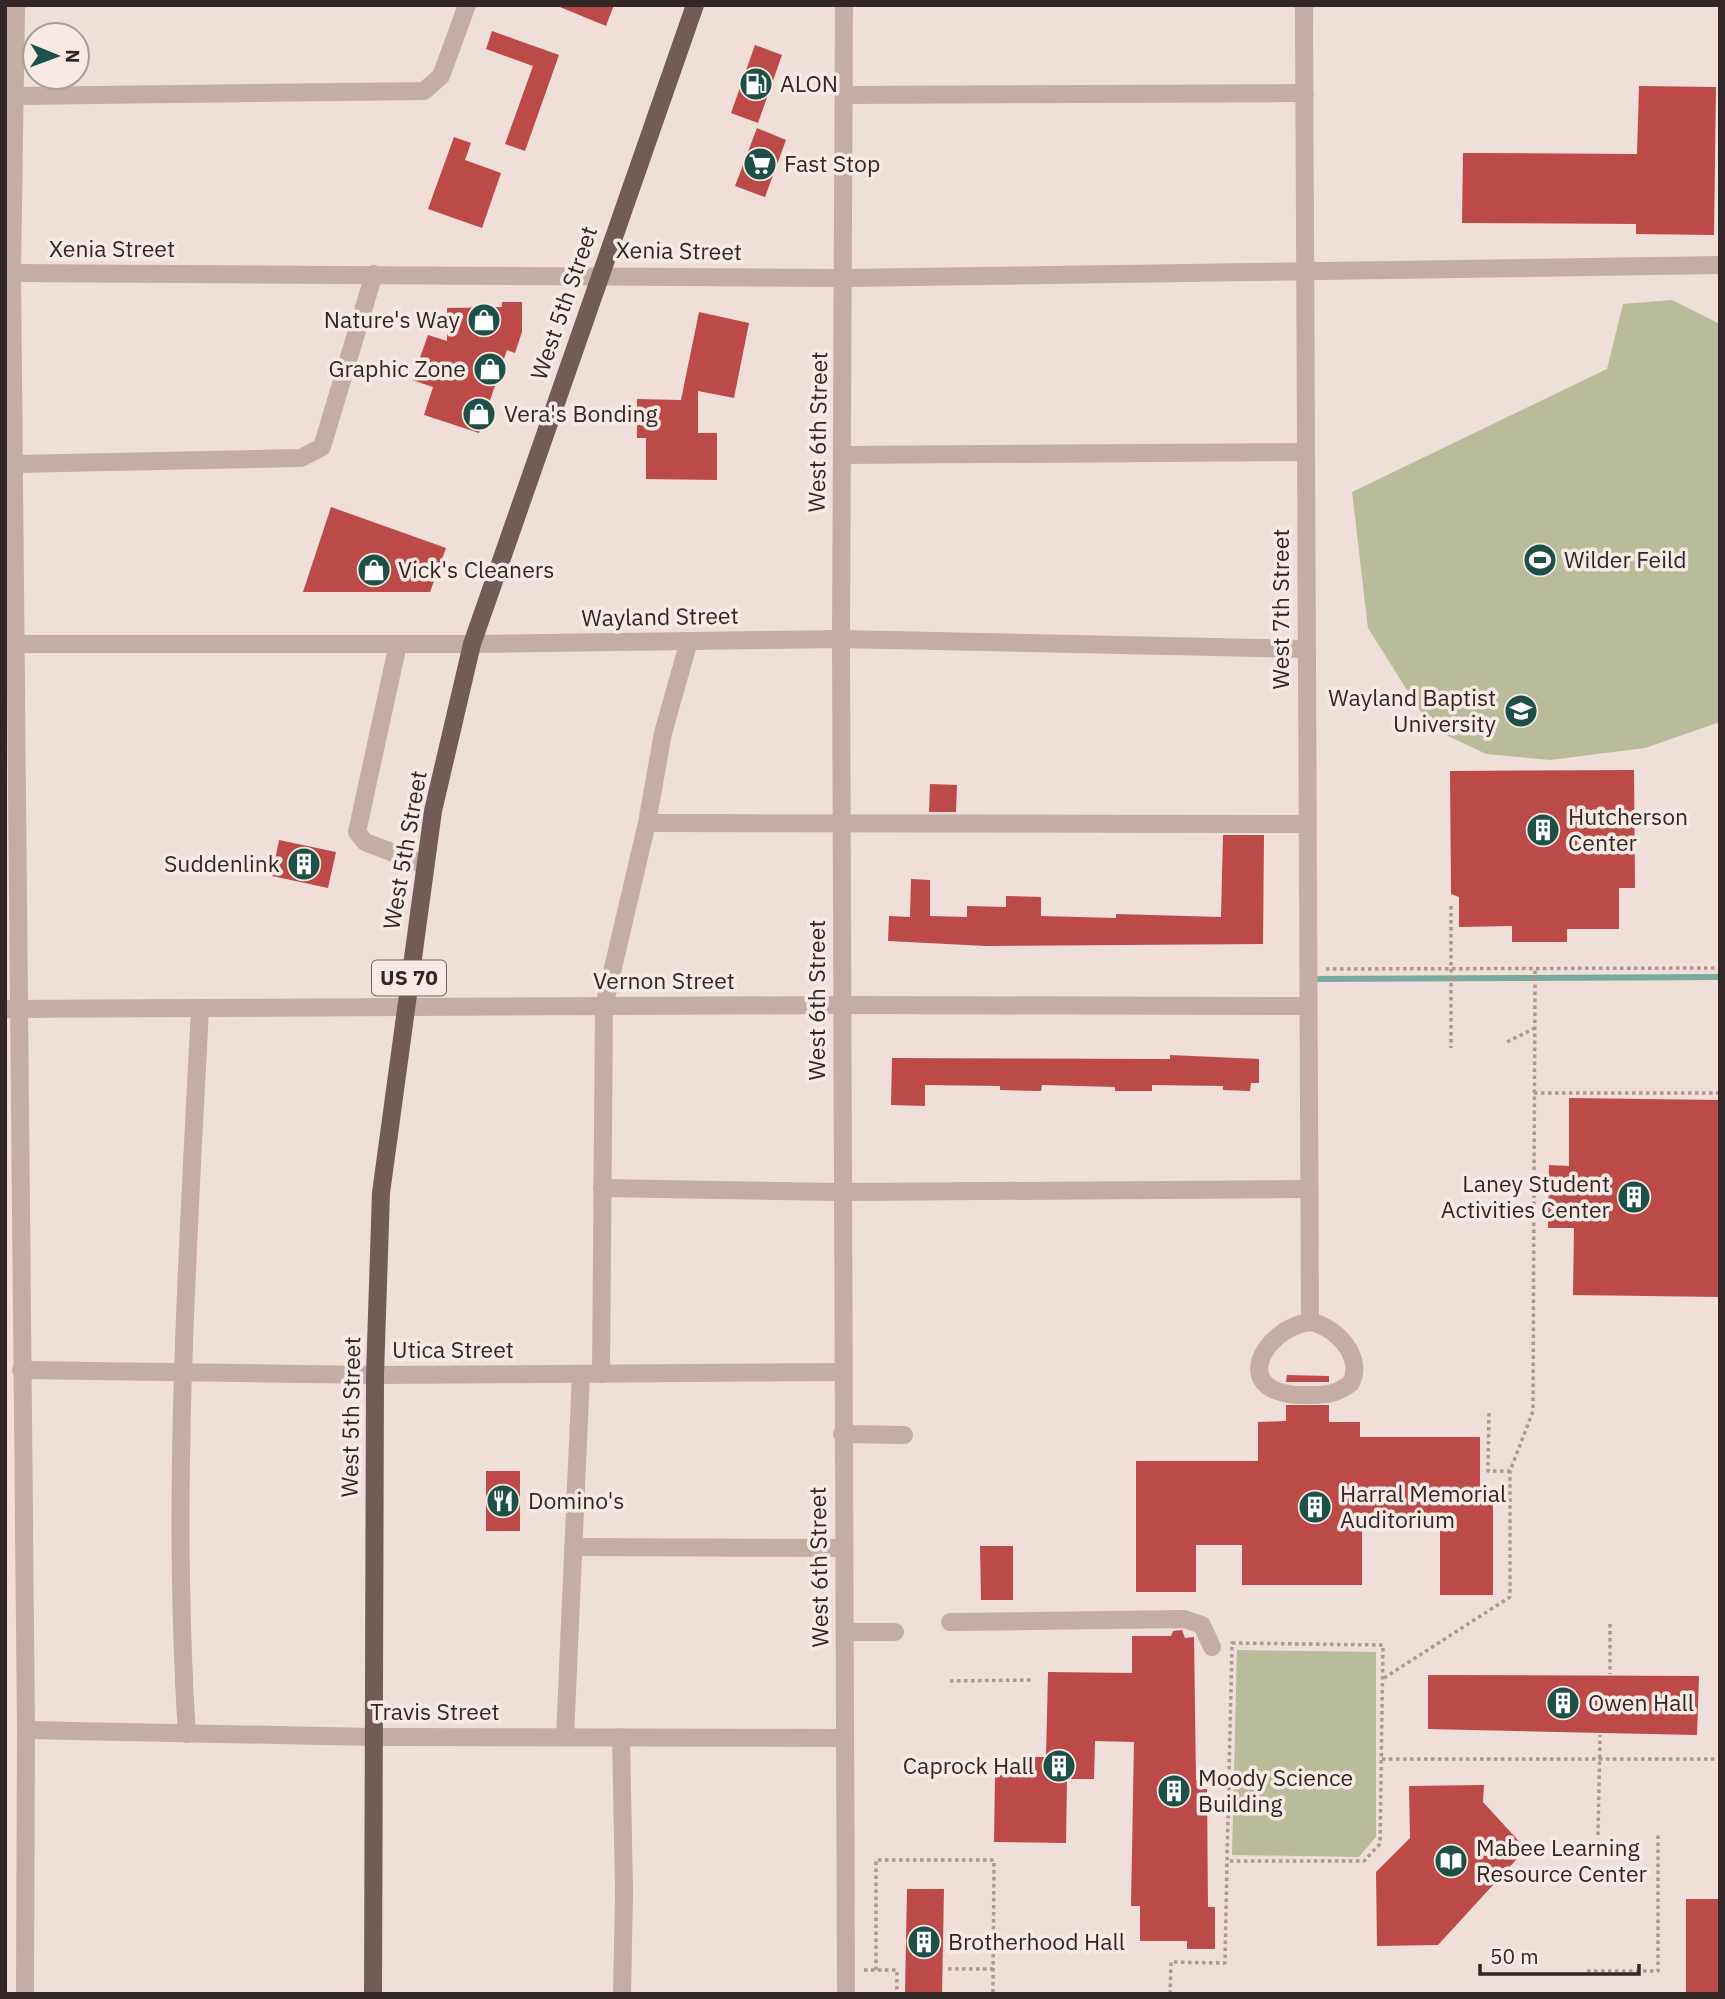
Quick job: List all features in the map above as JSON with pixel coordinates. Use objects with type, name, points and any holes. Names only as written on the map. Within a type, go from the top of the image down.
[{"type":"main road","name":"West 5th Street","points":[[373,1994],[375,1375],[382,1193],[433,811],[472,644],[695,5]]},
{"type":"street","points":[[16,5],[12,273],[16,644],[12,1168],[21,1370],[26,1730],[25,1994]]},
{"type":"street","points":[[15,96],[424,91],[441,76],[467,5]]},
{"type":"street","name":"West 6th Street","points":[[844,5],[841,822],[846,1994]]},
{"type":"street","name":"West 7th Street","points":[[1304,5],[1303,269],[1310,1322]]},
{"type":"street","points":[[844,95],[1305,93]]},
{"type":"street","name":"Xenia Street","points":[[12,273],[599,274],[844,278],[1303,269],[1720,265]]},
{"type":"street","points":[[14,464],[302,458],[321,447],[374,274]]},
{"type":"street","points":[[842,455],[1306,452]]},
{"type":"street","name":"Wayland Street","points":[[16,644],[472,644],[841,639],[1305,649]]},
{"type":"street","points":[[601,1374],[604,1006],[647,823],[663,733],[689,641]]},
{"type":"street","points":[[398,644],[357,832],[365,842],[425,865]]},
{"type":"street","points":[[647,823],[1307,824]]},
{"type":"street","name":"Vernon Street","points":[[12,1009],[842,1004],[1308,1006]]},
{"type":"street","points":[[187,1734],[180,1626],[178,1495],[200,1008]]},
{"type":"street","points":[[601,1188],[842,1192],[1309,1189]]},
{"type":"street","points":[[1310,1322],[1328,1329],[1348,1348],[1355,1366],[1350,1383],[1333,1394],[1283,1395],[1273,1391],[1260,1378],[1259,1370],[1268,1346],[1287,1329],[1310,1322]]},
{"type":"street","name":"Utica Street","points":[[21,1370],[375,1375],[842,1372]]},
{"type":"street","points":[[565,1737],[581,1374]]},
{"type":"street","points":[[842,1434],[904,1434]]},
{"type":"street","points":[[573,1547],[842,1548]]},
{"type":"street","points":[[950,1622],[1184,1619],[1202,1625],[1212,1647]]},
{"type":"street","points":[[845,1632],[895,1632]]},
{"type":"street","name":"Travis Street","points":[[26,1730],[372,1737],[845,1738]]},
{"type":"street","points":[[621,1737],[624,1892],[622,1994]]},
{"type":"path","points":[[1451,906],[1451,1048]]},
{"type":"path","points":[[1308,969],[1720,968]]},
{"type":"path","points":[[1384,1678],[1510,1597],[1510,1471],[1533,1411],[1535,970]]},
{"type":"path","points":[[1507,1042],[1535,1028]]},
{"type":"path","points":[[1535,1093],[1720,1093]]},
{"type":"path","points":[[1507,1208],[1534,1208]]},
{"type":"path","points":[[1489,1413],[1488,1471],[1510,1471]]},
{"type":"path","points":[[1609,1624],[1610,1674]]},
{"type":"path","points":[[1170,1994],[1171,1962],[1225,1963],[1227,1861],[1232,1643],[1383,1644],[1380,1844],[1364,1861],[1227,1861]]},
{"type":"path","points":[[950,1681],[1033,1680]]},
{"type":"path","points":[[1598,1835],[1600,1735]]},
{"type":"path","points":[[1382,1759],[1720,1759]]},
{"type":"path","points":[[1587,1971],[1658,1971],[1658,1834]]},
{"type":"path","points":[[876,1970],[876,1860],[994,1860],[993,1994]]},
{"type":"path","points":[[948,1969],[993,1969]]},
{"type":"path","points":[[846,1970],[897,1970],[897,1994]]},
{"type":"green space","name":"Wilder Feild","points":[[1672,300],[1720,324],[1720,722],[1645,748],[1550,760],[1486,754],[1431,728],[1368,628],[1352,492],[1607,369],[1623,304]]},
{"type":"green space","points":[[1237,1650],[1376,1652],[1376,1837],[1359,1857],[1232,1855]]},
{"type":"building","points":[[555,5],[614,5],[606,26]]},
{"type":"building","points":[[492,31],[559,55],[525,151],[505,144],[533,66],[486,49]]},
{"type":"building","name":"ALON","points":[[755,45],[782,55],[758,123],[731,113]]},
{"type":"building","points":[[1639,86],[1716,87],[1714,235],[1636,234],[1636,224],[1462,223],[1463,153],[1637,154]]},
{"type":"building","name":"Fast Stop","points":[[757,128],[786,140],[765,197],[735,186]]},
{"type":"building","points":[[454,137],[471,143],[465,160],[501,173],[482,228],[428,209]]},
{"type":"building","points":[[502,302],[522,302],[522,332],[515,353],[507,350],[479,433],[424,415],[433,387],[412,380],[428,335],[447,341],[447,308],[502,307]]},
{"type":"building","points":[[699,312],[749,323],[734,398],[698,391],[698,433],[717,433],[717,480],[646,479],[646,438],[637,438],[637,399],[681,400]]},
{"type":"building","name":"Vick's Cleaners","points":[[331,507],[446,548],[430,592],[303,592]]},
{"type":"building","name":"Hutcherson Center","points":[[1634,770],[1635,888],[1619,888],[1619,929],[1567,929],[1567,942],[1512,942],[1512,926],[1459,927],[1459,897],[1451,894],[1450,771]]},
{"type":"building","points":[[930,784],[957,785],[956,812],[929,812]]},
{"type":"building","points":[[1223,835],[1264,835],[1263,944],[986,946],[888,941],[889,916],[910,917],[911,879],[930,880],[930,916],[967,917],[967,906],[1006,907],[1006,896],[1041,897],[1041,916],[1116,918],[1116,914],[1221,917]]},
{"type":"building","name":"Suddenlink","points":[[279,840],[336,852],[328,888],[272,876]]},
{"type":"building","points":[[1170,1055],[1259,1059],[1259,1083],[1251,1083],[1250,1091],[1223,1090],[1223,1086],[1152,1085],[1152,1091],[1115,1091],[1115,1087],[1042,1085],[1041,1091],[1000,1090],[1000,1086],[925,1085],[925,1106],[891,1105],[892,1058],[1170,1059]]},
{"type":"building","name":"Laney Student Activities Center","points":[[1569,1098],[1720,1100],[1720,1297],[1573,1295],[1574,1228],[1548,1228],[1549,1165],[1569,1166]]},
{"type":"building","points":[[1287,1375],[1329,1376],[1329,1382],[1286,1382]]},
{"type":"building","name":"Harral Memorial Auditorium","points":[[1286,1405],[1329,1405],[1329,1422],[1360,1422],[1360,1437],[1480,1437],[1480,1493],[1493,1493],[1493,1595],[1440,1595],[1440,1521],[1362,1521],[1362,1585],[1242,1585],[1242,1545],[1196,1545],[1196,1592],[1136,1592],[1136,1461],[1258,1461],[1258,1422],[1286,1421]]},
{"type":"building","name":"Domino's","points":[[486,1471],[520,1471],[520,1531],[486,1531]]},
{"type":"building","points":[[980,1546],[1013,1546],[1013,1600],[981,1600]]},
{"type":"building","name":"Moody Science Building","points":[[1182,1630],[1185,1638],[1194,1637],[1196,1780],[1201,1782],[1201,1789],[1207,1789],[1208,1907],[1215,1907],[1215,1949],[1187,1949],[1187,1941],[1140,1941],[1140,1906],[1131,1906],[1134,1742],[1095,1741],[1094,1779],[1067,1779],[1066,1843],[994,1842],[995,1775],[1022,1775],[1023,1757],[1046,1757],[1048,1672],[1132,1673],[1132,1636],[1171,1636],[1173,1631]]},
{"type":"building","name":"Owen Hall","points":[[1428,1675],[1699,1676],[1697,1735],[1428,1729]]},
{"type":"building","name":"Mabee Learning Resource Center","points":[[1484,1785],[1483,1802],[1526,1849],[1438,1945],[1377,1946],[1376,1872],[1410,1838],[1409,1786]]},
{"type":"building","name":"Brotherhood Hall","points":[[907,1889],[944,1889],[942,1994],[905,1994]]},
{"type":"building","points":[[1686,1899],[1720,1899],[1720,1994],[1686,1994]]},
{"type":"waterway","points":[[1309,979],[1720,977]]},
{"type":"place","name":"ALON","points":[[756,84]]},
{"type":"place","name":"Fast Stop","points":[[760,164]]},
{"type":"place","name":"Nature's Way","points":[[484,320]]},
{"type":"place","name":"Graphic Zone","points":[[490,369]]},
{"type":"place","name":"Vera's Bonding","points":[[479,414]]},
{"type":"place","name":"Wilder Feild","points":[[1540,560]]},
{"type":"place","name":"Vick's Cleaners","points":[[374,570]]},
{"type":"place","name":"Wayland Baptist University","points":[[1521,711]]},
{"type":"place","name":"Hutcherson Center","points":[[1543,830]]},
{"type":"place","name":"Suddenlink","points":[[304,864]]},
{"type":"place","name":"Laney Student Activities Center","points":[[1634,1197]]},
{"type":"place","name":"Domino's","points":[[503,1501]]},
{"type":"place","name":"Harral Memorial Auditorium","points":[[1315,1507]]},
{"type":"place","name":"Owen Hall","points":[[1563,1703]]},
{"type":"place","name":"Caprock Hall","points":[[1059,1766]]},
{"type":"place","name":"Moody Science Building","points":[[1174,1791]]},
{"type":"place","name":"Mabee Learning Resource Center","points":[[1451,1861]]},
{"type":"place","name":"Brotherhood Hall","points":[[924,1942]]}]
